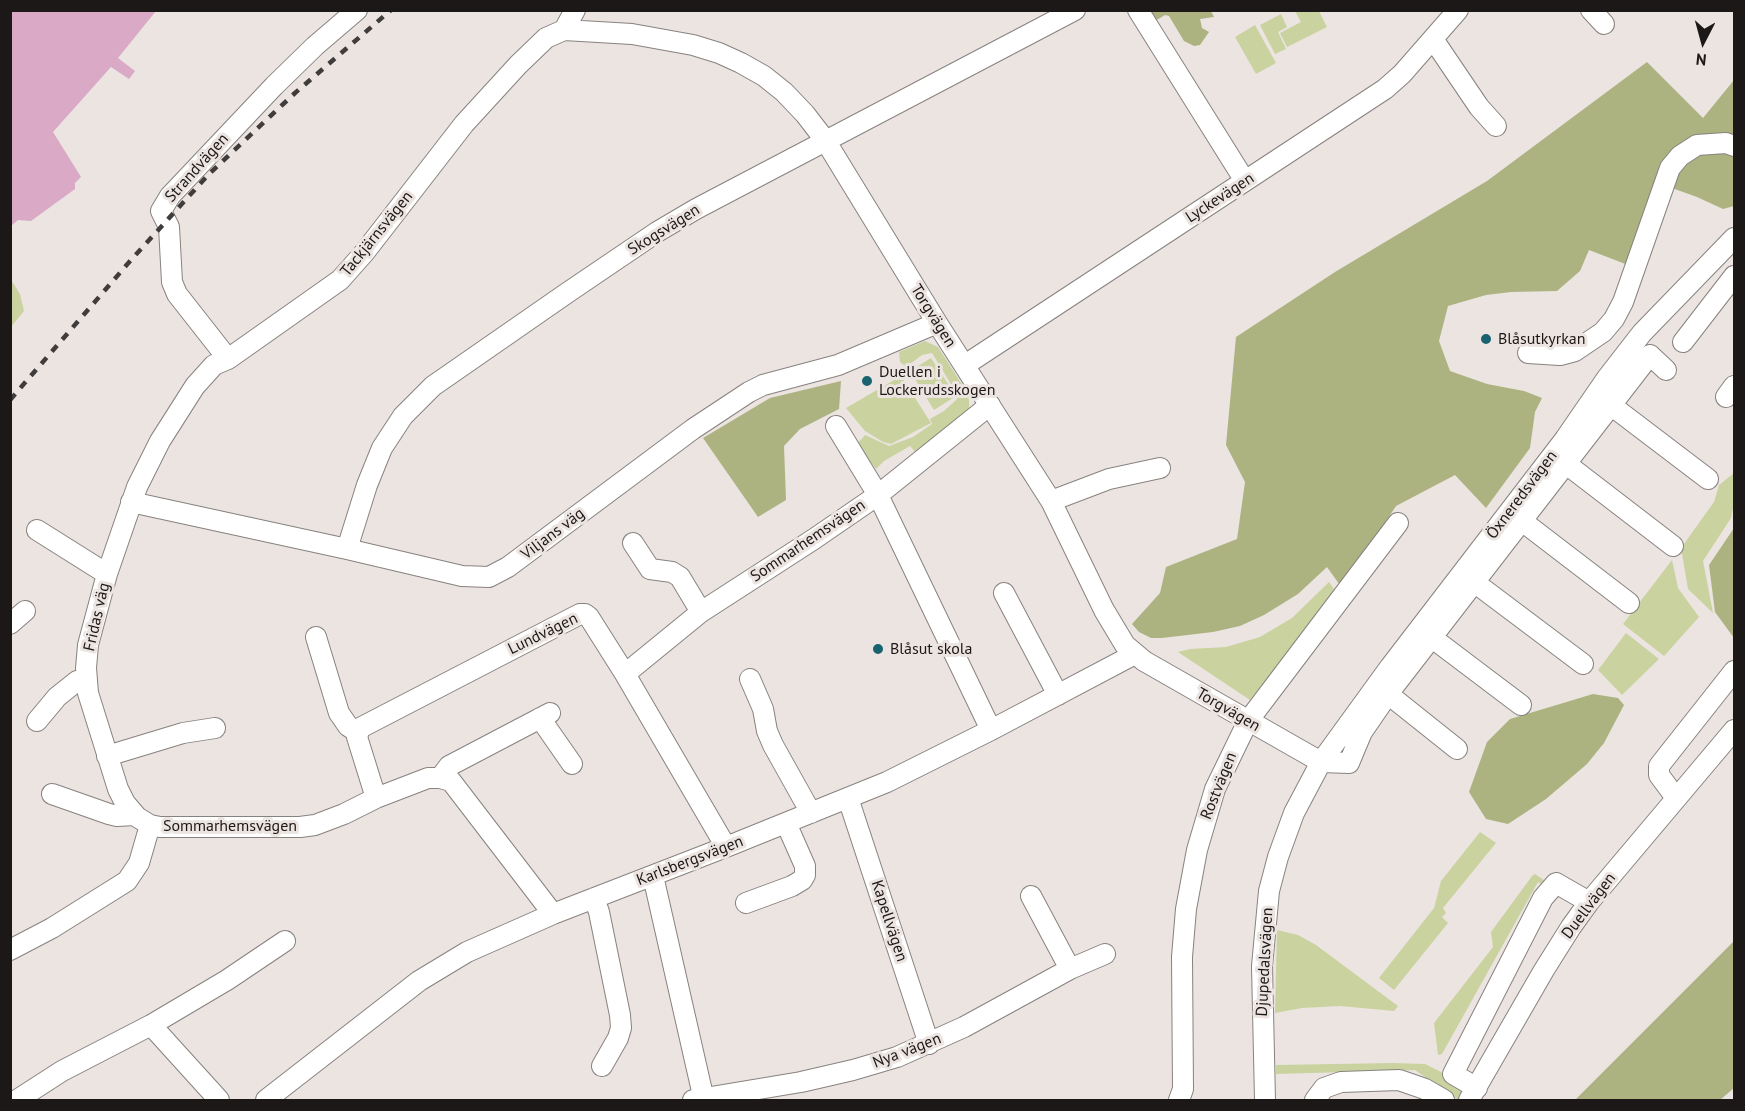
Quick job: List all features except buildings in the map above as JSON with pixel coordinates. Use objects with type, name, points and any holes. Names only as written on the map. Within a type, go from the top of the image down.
[{"type":"street","name":"Strandvägen","points":[[228,359],[174,288],[169,258],[169,227],[161,211],[170,196],[274,86],[315,46],[357,10]]},
{"type":"street","points":[[564,30],[575,10]]},
{"type":"street","name":"Skogsvägen","points":[[347,549],[367,485],[382,448],[403,416],[434,386],[657,232],[825,140],[1075,10]]},
{"type":"street","points":[[1138,10],[1245,181]]},
{"type":"street","name":"Lyckevägen","points":[[964,365],[1385,89],[1402,74],[1458,10]]},
{"type":"street","name":"Tackjärnsvägen","points":[[131,502],[144,469],[180,407],[205,373],[339,279],[364,253],[437,158],[498,86],[546,38],[564,30]]},
{"type":"street","name":"Torgvägen","points":[[564,30],[592,30],[664,39],[719,53],[764,76],[784,92],[825,140],[936,323],[1051,501],[1117,635],[1144,661],[1321,762]]},
{"type":"street","points":[[1433,39],[1479,107],[1496,126]]},
{"type":"street","points":[[1528,353],[1560,355],[1575,351],[1603,332],[1614,319],[1623,302],[1670,168],[1680,156],[1697,145],[1726,143],[1734,146]]},
{"type":"street","name":"Öxneredsvägen","points":[[1321,762],[1642,333],[1734,238]]},
{"type":"street","points":[[1683,342],[1734,276]]},
{"type":"street","name":"Viljans väg","points":[[131,502],[462,576],[481,578],[498,574],[693,429],[749,392],[838,365],[936,323]]},
{"type":"street","points":[[1321,762],[1349,763],[1362,732],[1388,694],[1650,355],[1666,370]]},
{"type":"street","name":"Sommarhemsvägen","points":[[625,674],[701,612],[878,495],[990,405]]},
{"type":"street","points":[[1612,406],[1708,479]]},
{"type":"street","points":[[836,426],[878,495],[991,730]]},
{"type":"street","points":[[1565,463],[1673,546]]},
{"type":"street","points":[[1051,501],[1109,479],[1160,468]]},
{"type":"street","name":"Fridas väg","points":[[131,502],[107,574],[88,645],[86,679],[88,693],[118,789],[124,803],[142,820]]},
{"type":"street","points":[[1522,521],[1629,603]]},
{"type":"street","name":"Rostvägen","points":[[1179,1101],[1183,1089],[1182,957],[1190,882],[1204,821],[1215,789],[1248,721],[1398,523]]},
{"type":"street","points":[[37,530],[107,574]]},
{"type":"street","points":[[633,543],[650,569],[672,572],[680,577],[701,612]]},
{"type":"street","points":[[1474,582],[1583,664]]},
{"type":"street","points":[[1004,593],[1058,695]]},
{"type":"street","name":"Lundvägen","points":[[357,732],[360,728],[394,709],[580,614],[589,617],[625,674],[726,847]]},
{"type":"street","points":[[316,637],[339,713],[348,726],[357,732],[376,798]]},
{"type":"street","points":[[1431,637],[1521,705]]},
{"type":"street","name":"Karlsbergsvägen","points":[[266,1101],[419,981],[467,952],[554,914],[887,782],[1135,654]]},
{"type":"street","points":[[1677,798],[1659,775],[1659,766],[1734,671]]},
{"type":"street","points":[[37,721],[57,697],[77,681],[86,679]]},
{"type":"street","points":[[750,679],[763,709],[765,724],[773,745],[811,813]]},
{"type":"street","points":[[1388,694],[1457,749]]},
{"type":"street","name":"Sommarhemsvägen","points":[[10,950],[52,928],[127,881],[139,863],[142,820],[160,827],[300,827],[327,821],[376,798],[428,778],[440,778],[448,766],[545,715],[572,764]]},
{"type":"street","points":[[107,756],[183,733],[215,728]]},
{"type":"street","name":"Duellvägen","points":[[1473,1094],[1553,955],[1589,902],[1677,798],[1732,738]]},
{"type":"street","name":"Djupedalsvägen","points":[[1264,1101],[1262,966],[1269,891],[1291,821],[1321,762]]},
{"type":"street","points":[[440,778],[451,781],[554,914]]},
{"type":"street","points":[[52,794],[108,814],[142,820]]},
{"type":"street","name":"Kapellvägen","points":[[848,798],[929,1044]]},
{"type":"street","points":[[746,903],[802,880],[805,866],[786,823]]},
{"type":"street","points":[[653,876],[700,1100]]},
{"type":"street","points":[[1473,1094],[1453,1074],[1543,898],[1556,883],[1589,902]]},
{"type":"street","points":[[1031,896],[1070,969]]},
{"type":"street","points":[[594,898],[599,912],[621,1028],[602,1066]]},
{"type":"street","points":[[17,1101],[62,1071],[151,1025],[227,980],[285,941]]},
{"type":"street","name":"Nya vägen","points":[[700,1100],[801,1082],[897,1057],[964,1027],[1070,969],[1105,954]]},
{"type":"street","points":[[151,1025],[219,1101]]},
{"type":"street","points":[[1315,1101],[1324,1088],[1341,1082],[1399,1080],[1425,1089],[1444,1101]]},
{"type":"green space","points":[[1147,11],[1211,11],[1214,17],[1200,19],[1202,28],[1209,32],[1200,45],[1194,46],[1184,41],[1169,16],[1165,15],[1155,21]]},
{"type":"green space","points":[[1295,11],[1319,11],[1327,27],[1287,47],[1280,33],[1301,22]]},
{"type":"green space","points":[[1281,14],[1287,27],[1278,32],[1286,49],[1275,54],[1260,25]]},
{"type":"green space","points":[[1255,25],[1276,63],[1256,74],[1235,37]]},
{"type":"green space","points":[[1647,62],[1703,118],[1734,80],[1734,206],[1723,209],[1658,183],[1628,265],[1589,250],[1580,271],[1557,291],[1486,295],[1448,306],[1439,341],[1450,371],[1487,384],[1524,391],[1542,398],[1535,412],[1530,448],[1486,508],[1455,475],[1396,506],[1342,588],[1327,567],[1298,594],[1264,615],[1240,626],[1213,632],[1162,638],[1151,638],[1139,632],[1132,624],[1160,593],[1166,567],[1237,539],[1245,482],[1226,445],[1236,337],[1335,272],[1487,181]]},
{"type":"green space","points":[[10,278],[20,294],[24,311],[11,327]]},
{"type":"green space","points":[[925,341],[938,347],[963,386],[969,396],[969,410],[917,454],[910,446],[884,461],[876,469],[857,444],[865,435],[889,446],[913,437],[932,424],[930,419],[944,411],[957,399],[957,394],[932,353],[922,355],[906,367],[900,362],[899,352]]},
{"type":"green space","points":[[931,358],[956,396],[934,410],[910,371]]},
{"type":"green space","points":[[901,376],[931,423],[891,444],[865,431],[846,408]]},
{"type":"green space","points":[[841,381],[839,409],[800,429],[784,446],[786,500],[758,517],[703,438],[770,398]]},
{"type":"green space","points":[[1734,473],[1734,503],[1731,518],[1703,561],[1713,613],[1688,589],[1681,548],[1714,502],[1719,485]]},
{"type":"green space","points":[[1734,528],[1734,638],[1715,612],[1709,565]]},
{"type":"green space","points":[[1672,560],[1678,588],[1699,617],[1664,656],[1623,624]]},
{"type":"green space","points":[[1329,582],[1336,592],[1250,700],[1178,652],[1226,647],[1260,637],[1292,618]]},
{"type":"green space","points":[[1626,633],[1659,659],[1622,695],[1598,670]]},
{"type":"green space","points":[[1593,694],[1618,698],[1624,705],[1604,743],[1587,764],[1546,799],[1508,824],[1486,819],[1469,792],[1487,742],[1510,719]]},
{"type":"green space","points":[[1480,832],[1496,843],[1443,908],[1446,913],[1442,917],[1448,923],[1394,990],[1379,978],[1434,908],[1441,881]]},
{"type":"green space","points":[[1535,874],[1548,883],[1547,887],[1538,882],[1442,1054],[1438,1055],[1434,1023],[1493,947],[1491,932]]},
{"type":"green space","points":[[1277,930],[1298,935],[1316,945],[1398,1006],[1394,1011],[1340,1006],[1302,1008],[1275,1013]]},
{"type":"green space","points":[[1734,941],[1734,1088],[1720,1100],[1575,1100]]},
{"type":"green space","points":[[1425,1064],[1441,1072],[1465,1090],[1458,1100],[1415,1070],[1276,1074],[1276,1065]]},
{"type":"shaded area","points":[[11,10],[156,11],[118,58],[135,71],[129,79],[111,67],[53,132],[81,177],[75,183],[75,189],[31,221],[18,220],[11,226]]},
{"type":"railway","points":[[10,400],[209,174],[295,93],[391,10]]},
{"type":"place","name":"Blåsutkyrkan","points":[[1486,339]]},
{"type":"place","name":"Duellen i Lockerudsskogen","points":[[867,381]]},
{"type":"place","name":"Blåsut skola","points":[[878,649]]}]
